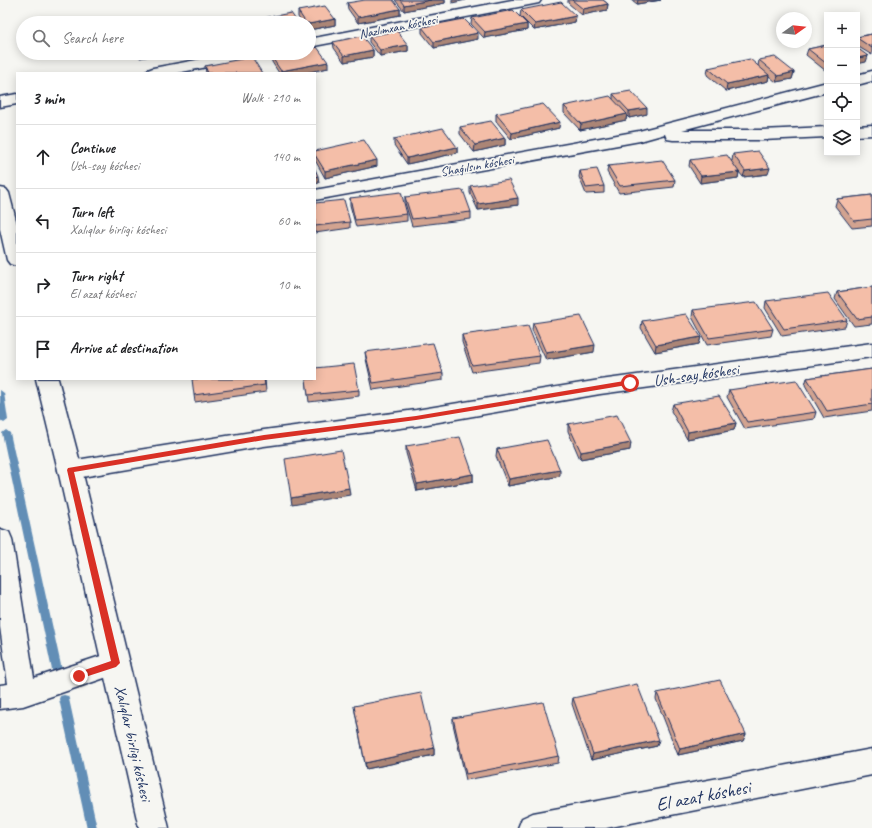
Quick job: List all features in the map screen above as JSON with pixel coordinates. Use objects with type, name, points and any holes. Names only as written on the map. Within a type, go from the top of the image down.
[{"type":"street","name":"Nazlımxan kóshesi","points":[[316,42],[534,0]]},
{"type":"street","points":[[158,72],[221,60]]},
{"type":"street","points":[[860,79],[872,76]]},
{"type":"street","name":"Shaǵılsın kóshesi","points":[[316,195],[640,136],[824,89]]},
{"type":"street","points":[[0,102],[16,99]]},
{"type":"street","points":[[860,131],[872,130]]},
{"type":"street","name":"Shaǵılsın kóshesi","points":[[640,136],[762,135],[824,132]]},
{"type":"street","points":[[0,193],[2,211],[16,254]]},
{"type":"street","name":"Ush-say kóshesi","points":[[70,470],[264,438],[416,418],[600,387],[872,350]]},
{"type":"street","name":"Xalıqlar birligi kóshesi","points":[[47,380],[116,663],[154,828]]},
{"type":"street","points":[[0,539],[12,695],[116,663]]},
{"type":"street","name":"El azat kóshesi","points":[[533,828],[872,762]]},
{"type":"building","points":[[365,0],[393,0],[400,9],[358,17],[347,3]]},
{"type":"building","points":[[400,0],[431,0],[404,5]]},
{"type":"building","points":[[572,0],[603,0],[608,4],[583,9]]},
{"type":"building","points":[[561,2],[576,16],[535,24],[521,10]]},
{"type":"building","points":[[325,6],[335,19],[316,23],[316,16],[301,16],[298,11]]},
{"type":"building","points":[[513,10],[527,24],[485,32],[472,18]]},
{"type":"building","points":[[291,13],[293,16],[274,16]]},
{"type":"building","points":[[464,19],[478,33],[434,42],[422,27]]},
{"type":"building","points":[[397,31],[408,45],[380,50],[369,36]]},
{"type":"building","points":[[872,34],[872,48],[860,40],[860,36]]},
{"type":"building","points":[[362,36],[373,50],[344,56],[333,42]]},
{"type":"building","points":[[824,46],[824,62],[808,49]]},
{"type":"building","points":[[316,47],[328,62],[281,71],[274,60],[316,60]]},
{"type":"building","points":[[860,50],[868,56],[860,57]]},
{"type":"building","points":[[775,57],[794,72],[778,76],[759,60]]},
{"type":"building","points":[[750,59],[769,75],[727,84],[708,68]]},
{"type":"building","points":[[236,60],[254,60],[261,72],[208,72],[205,66]]},
{"type":"building","points":[[631,91],[647,108],[629,111],[613,94]]},
{"type":"building","points":[[610,96],[627,114],[581,124],[564,106]]},
{"type":"building","points":[[543,104],[560,122],[512,133],[496,114]]},
{"type":"building","points":[[491,121],[505,138],[475,145],[460,127]]},
{"type":"building","points":[[443,128],[457,147],[407,158],[394,139]]},
{"type":"building","points":[[364,140],[377,160],[325,171],[316,157],[316,151]]},
{"type":"building","points":[[758,151],[770,168],[745,171],[733,154]]},
{"type":"building","points":[[727,155],[739,172],[701,176],[690,160]]},
{"type":"building","points":[[662,160],[675,180],[620,186],[608,166]]},
{"type":"building","points":[[597,169],[604,186],[586,188],[580,171]]},
{"type":"building","points":[[509,180],[518,198],[478,204],[470,186]]},
{"type":"building","points":[[463,190],[471,212],[412,219],[405,197]]},
{"type":"building","points":[[401,192],[407,214],[355,220],[350,198]]},
{"type":"building","points":[[872,195],[872,219],[854,221],[837,199]]},
{"type":"building","points":[[344,200],[350,222],[316,226],[316,203]]},
{"type":"building","points":[[872,287],[872,317],[857,319],[837,292]]},
{"type":"building","points":[[828,293],[847,320],[784,329],[766,301]]},
{"type":"building","points":[[756,302],[773,329],[709,338],[693,310]]},
{"type":"building","points":[[686,314],[701,337],[656,345],[642,321]]},
{"type":"building","points":[[581,316],[595,345],[546,353],[533,323]]},
{"type":"building","points":[[528,326],[540,356],[472,365],[462,335]]},
{"type":"building","points":[[433,343],[443,373],[373,383],[365,352]]},
{"type":"building","points":[[354,364],[359,390],[308,395],[306,380],[316,380],[316,368]]},
{"type":"building","points":[[872,369],[872,404],[827,411],[807,378]]},
{"type":"building","points":[[192,380],[264,380],[265,385],[194,395]]},
{"type":"building","points":[[796,380],[816,412],[747,422],[729,390]]},
{"type":"building","points":[[719,396],[736,423],[688,432],[673,404]]},
{"type":"building","points":[[617,415],[631,443],[581,452],[568,424]]},
{"type":"building","points":[[460,437],[473,474],[417,484],[406,446]]},
{"type":"building","points":[[547,440],[560,470],[509,479],[497,449]]},
{"type":"building","points":[[341,450],[349,488],[291,498],[285,459]]},
{"type":"building","points":[[720,680],[746,734],[680,749],[657,693]]},
{"type":"building","points":[[637,684],[659,740],[593,754],[573,698]]},
{"type":"building","points":[[421,693],[434,748],[365,763],[354,706]]},
{"type":"building","points":[[543,702],[559,756],[466,774],[453,718]]},
{"type":"waterway","points":[[0,393],[4,420]]},
{"type":"waterway","points":[[6,433],[57,670]]},
{"type":"waterway","points":[[64,699],[92,828]]},
{"type":"route","points":[[79,676],[116,663],[70,470],[264,438],[416,418],[630,383]]}]
